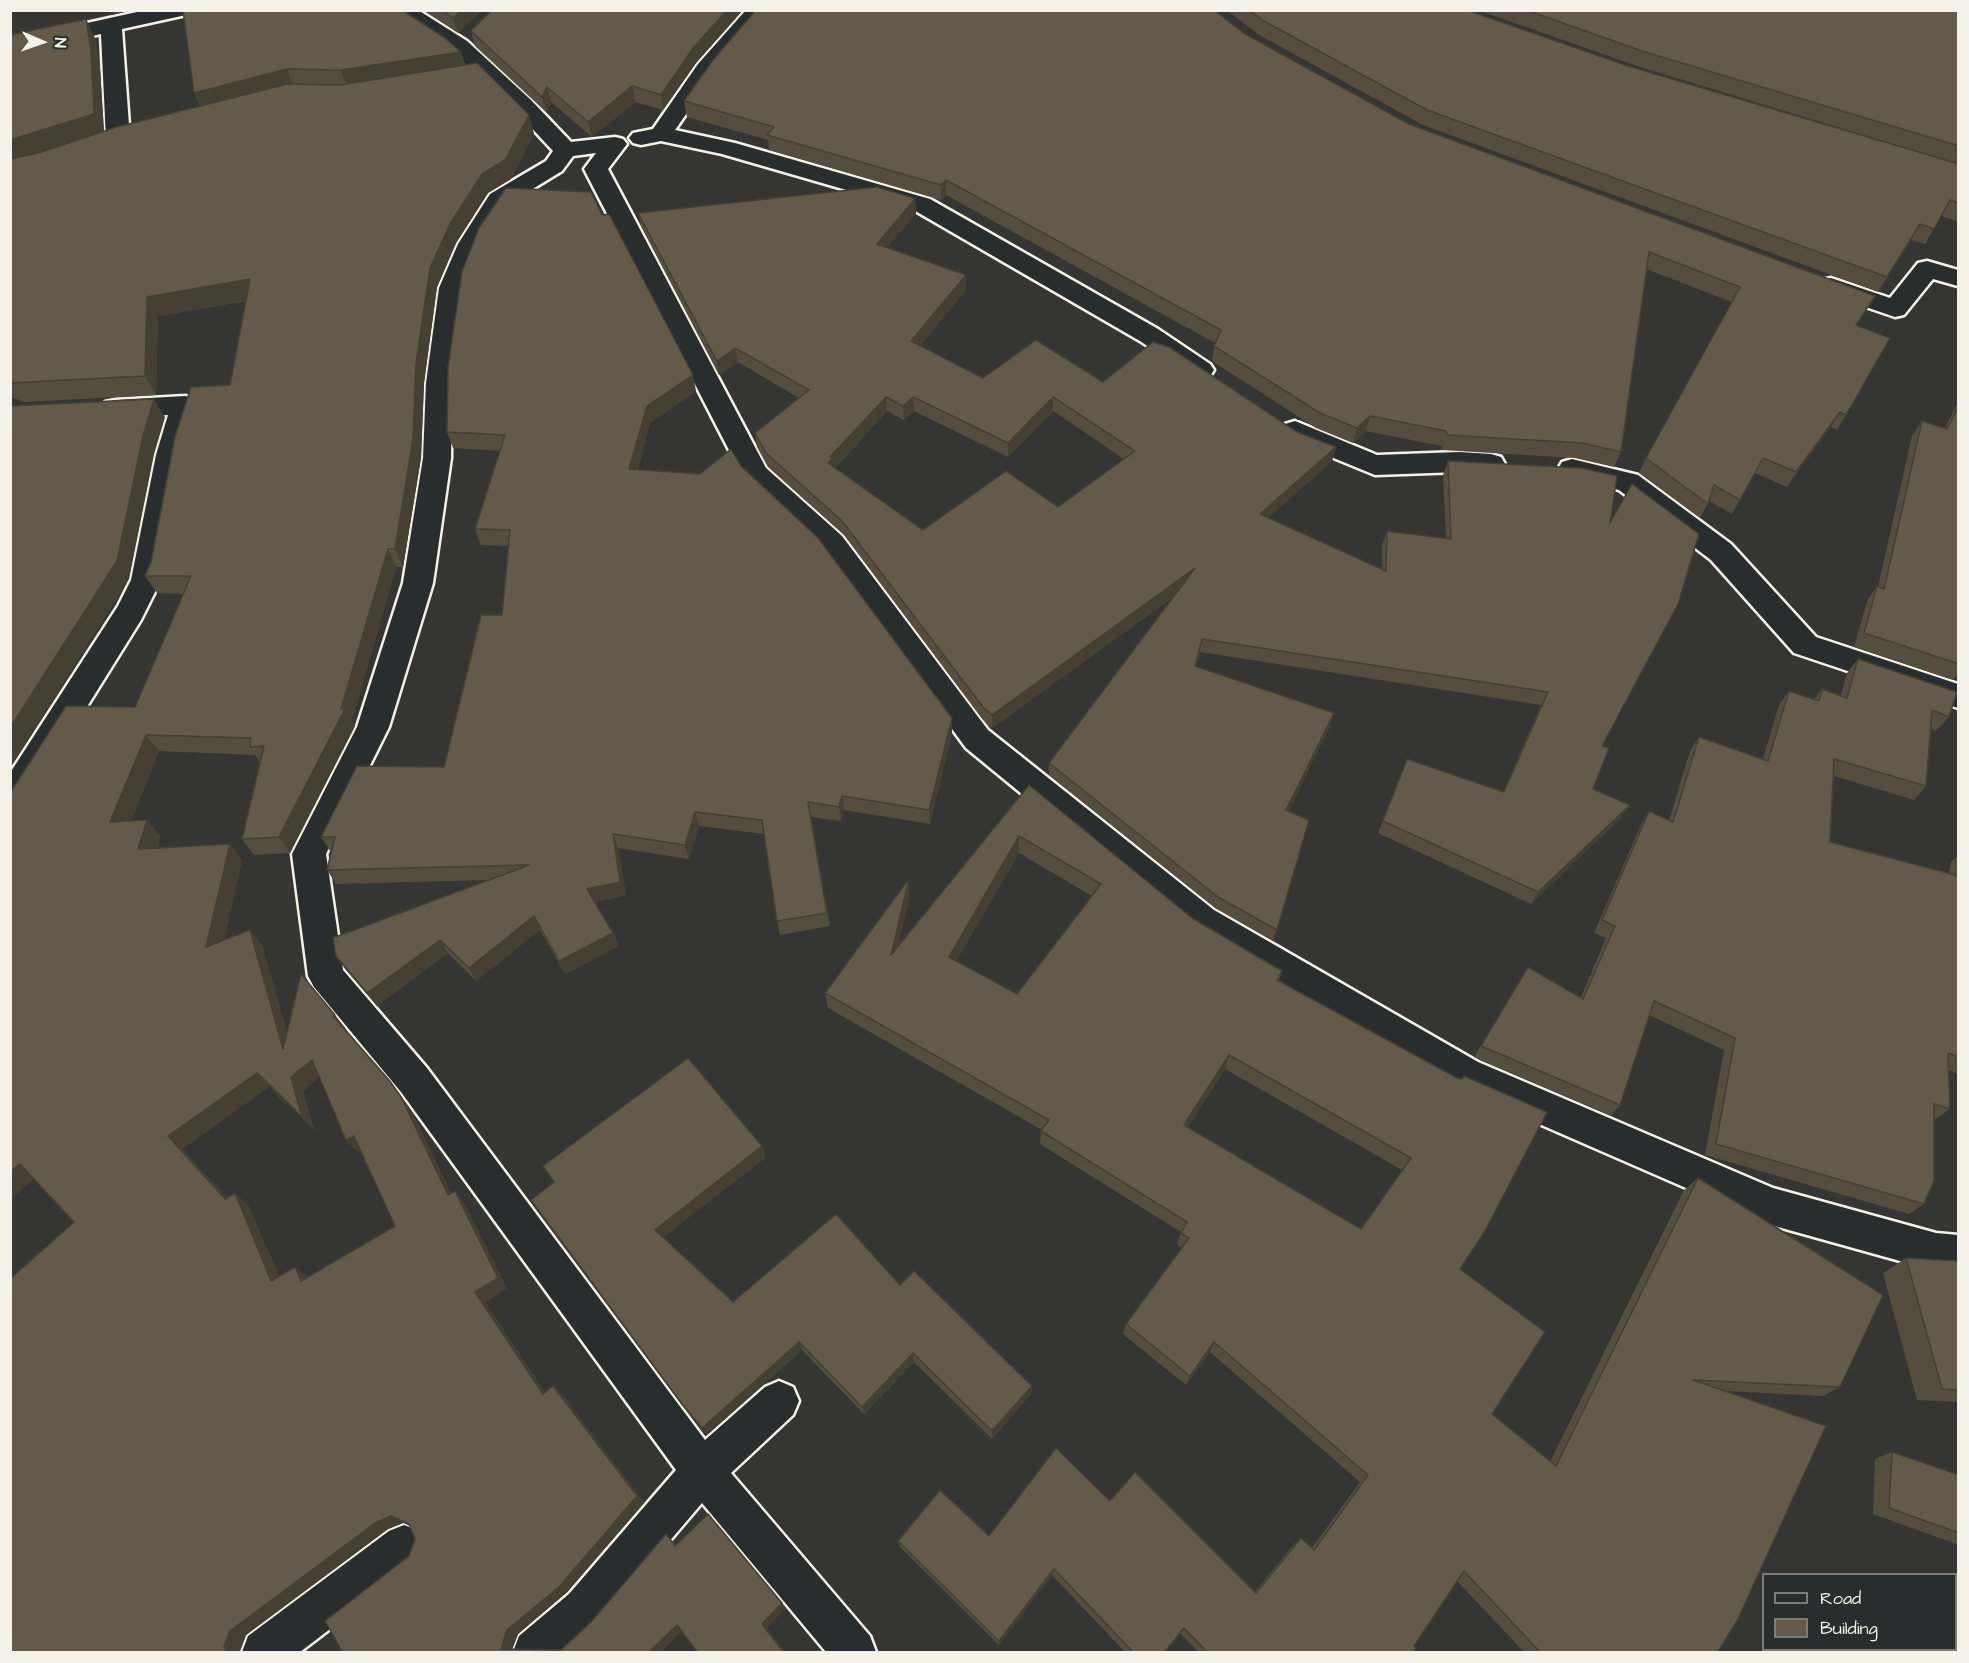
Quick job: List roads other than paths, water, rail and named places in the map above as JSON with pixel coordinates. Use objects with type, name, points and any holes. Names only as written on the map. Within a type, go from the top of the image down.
[{"type":"street","points":[[10,47],[178,10]]},
{"type":"street","points":[[402,10],[467,39],[477,75],[523,105],[565,150]]},
{"type":"street","points":[[661,134],[705,69],[758,10]]},
{"type":"street","points":[[96,147],[128,137],[111,25]]},
{"type":"street","points":[[854,1653],[702,1471],[414,1080],[326,976],[309,854],[373,727],[418,583],[437,458],[439,383],[452,288],[470,244],[499,199],[554,166],[565,150],[615,144],[661,134],[727,148],[921,204],[1149,336],[1217,380]]},
{"type":"street","points":[[615,144],[596,169],[755,474],[832,544],[977,739],[1202,921],[1465,1074],[1771,1206],[1936,1252],[1959,1254]]},
{"type":"street","points":[[1814,280],[1895,309],[1927,269],[1959,278]]},
{"type":"street","points":[[10,801],[130,612],[146,580],[170,455],[185,405],[90,410]]},
{"type":"street","points":[[1275,418],[1305,437],[1375,465],[1459,462],[1517,466]]},
{"type":"street","points":[[1552,468],[1575,470],[1628,482],[1721,552],[1806,645],[1959,696]]},
{"type":"street","points":[[535,1653],[584,1609],[702,1471],[779,1401]]},
{"type":"street","points":[[264,1653],[404,1546]]}]
